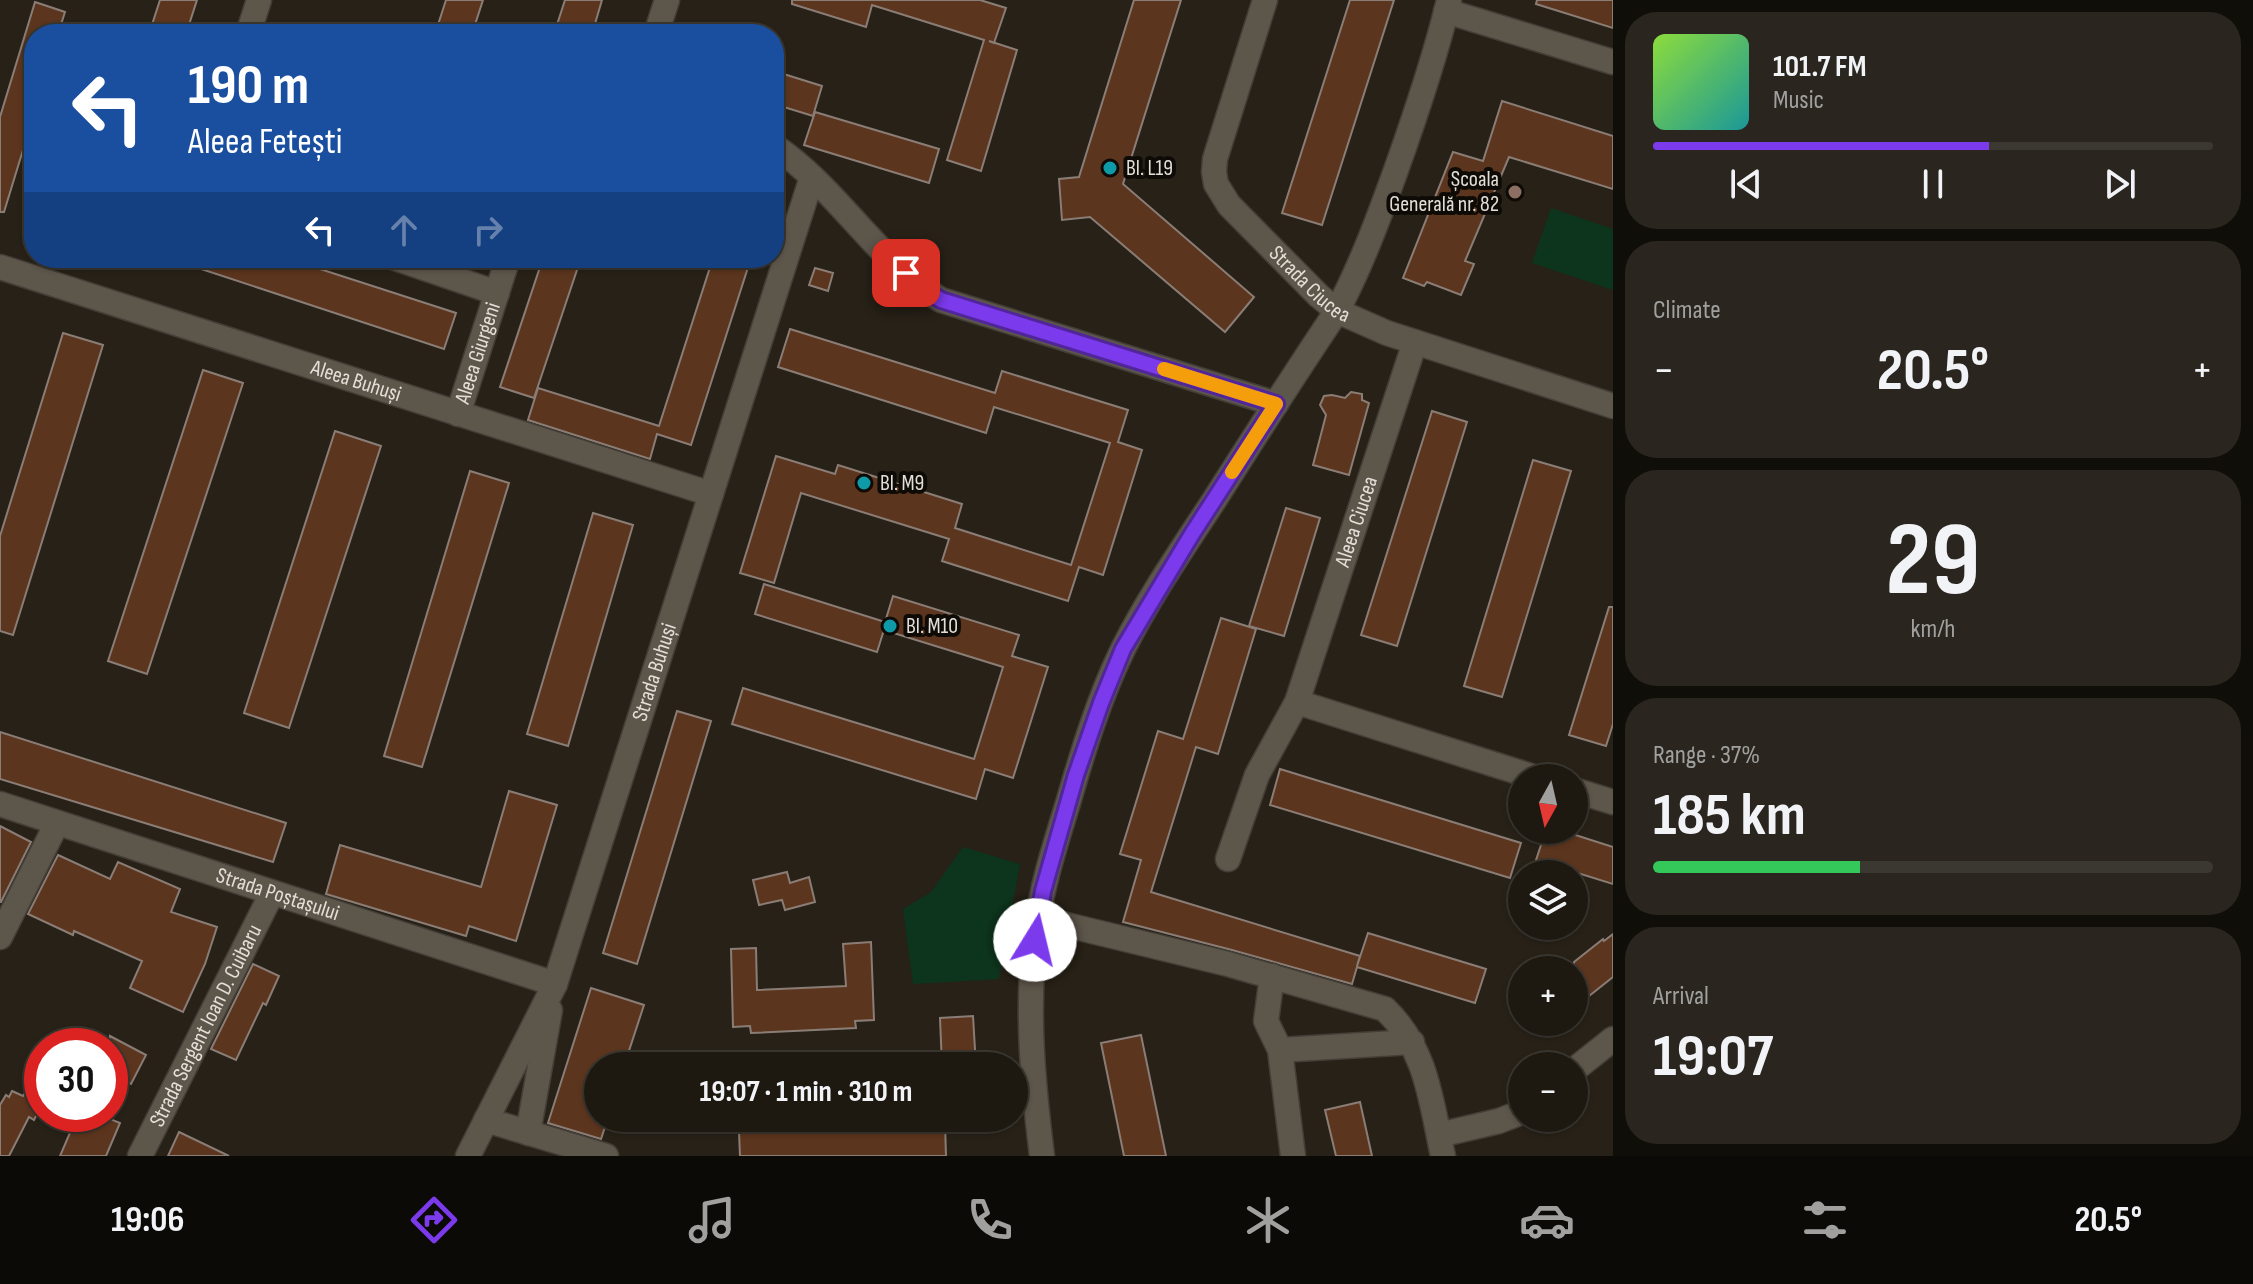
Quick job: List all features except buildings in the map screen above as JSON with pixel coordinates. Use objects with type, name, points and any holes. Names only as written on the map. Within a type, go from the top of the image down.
[{"type":"street","points":[[251,24],[259,0]]},
{"type":"street","points":[[659,24],[667,0]]},
{"type":"street","name":"Strada Ciucea","points":[[1265,0],[1218,146],[1214,172],[1216,184],[1229,205],[1337,311],[1415,342],[1613,406]]},
{"type":"street","points":[[1042,1156],[1031,1020],[1033,955],[1049,864],[1101,703],[1123,649],[1192,534],[1349,289],[1417,110],[1448,6],[1613,62]]},
{"type":"street","points":[[784,154],[812,177],[923,289],[941,300],[1276,404]]},
{"type":"street","name":"Strada Buhuși","points":[[784,265],[812,177]]},
{"type":"street","name":"Aleea Buhuși","points":[[0,267],[711,494]]},
{"type":"street","name":"Aleea Giurgeni","points":[[424,268],[497,293]]},
{"type":"street","name":"Aleea Giurgeni","points":[[458,414],[505,268]]},
{"type":"street","name":"Strada Buhuși","points":[[468,1156],[555,984],[783,268]]},
{"type":"street","name":"Aleea Ciucea","points":[[1228,859],[1257,775],[1297,702],[1415,342]]},
{"type":"street","points":[[1297,702],[1508,769]]},
{"type":"street","points":[[1588,794],[1613,802]]},
{"type":"street","name":"Strada Poștașului","points":[[0,804],[555,984]]},
{"type":"street","points":[[0,937],[57,823]]},
{"type":"street","name":"Strada Sergent Ioan D. Cuibaru","points":[[140,1156],[272,893]]},
{"type":"street","points":[[1038,918],[1272,976],[1385,1009],[1399,1022],[1420,1057],[1441,1145],[1508,1117]]},
{"type":"street","points":[[1272,976],[1266,1021],[1280,1050],[1293,1156]]},
{"type":"street","points":[[528,1133],[555,984]]},
{"type":"street","points":[[1588,1059],[1613,1039]]},
{"type":"street","points":[[1280,1050],[1412,1042]]},
{"type":"street","points":[[486,1120],[606,1156]]},
{"type":"green space","points":[[1551,208],[1613,229],[1613,290],[1532,263]]},
{"type":"green space","points":[[963,847],[1020,864],[999,979],[913,984],[903,909],[931,892]]},
{"type":"slow traffic","points":[[1164,369],[1276,404],[1232,472]]},
{"type":"place","name":"Bl. L19","points":[[1110,168]]},
{"type":"place","name":"Școala Generală nr. 82","points":[[1515,192]]},
{"type":"place","name":"Bl. M9","points":[[864,483]]},
{"type":"place","name":"Bl. M10","points":[[890,626]]},
{"type":"route","points":[[906,273],[941,300],[1276,404],[1123,649],[1076,775],[1049,864],[1035,940]]}]
